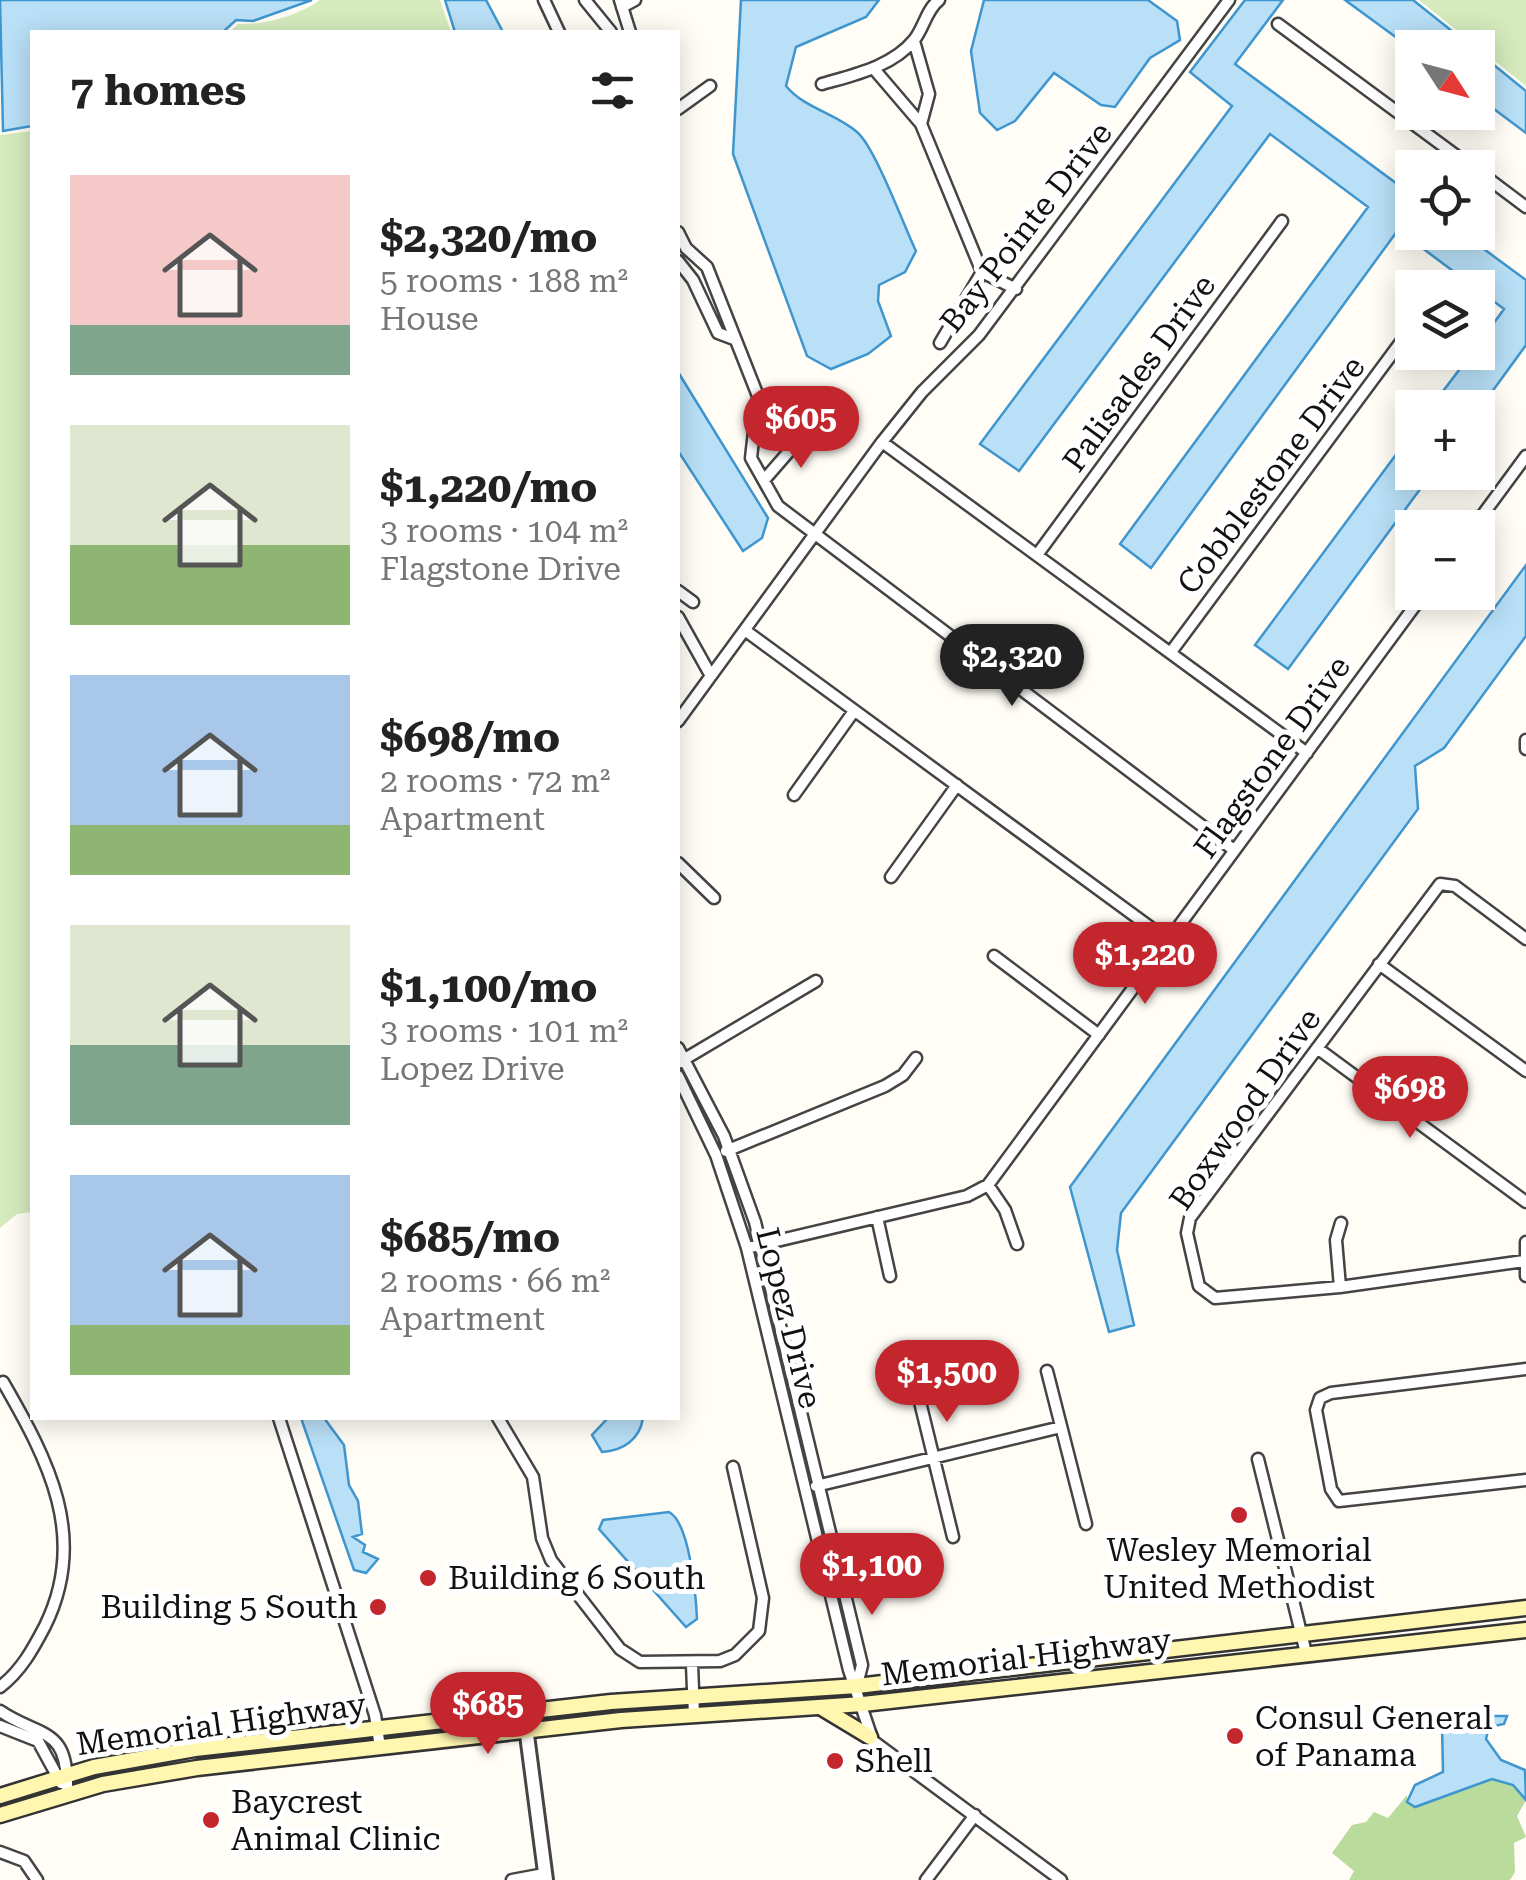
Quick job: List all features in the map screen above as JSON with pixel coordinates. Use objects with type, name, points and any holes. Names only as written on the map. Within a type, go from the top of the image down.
[{"type":"main road","name":"Memorial Highway","points":[[0,1796],[63,1775],[141,1758],[247,1744],[524,1712],[857,1686],[1526,1608]]},
{"type":"main road","name":"Memorial Highway","points":[[0,1815],[67,1793],[136,1777],[250,1762],[527,1730],[862,1704],[1526,1630]]},
{"type":"main road","points":[[822,1707],[870,1738]]},
{"type":"main road","points":[[247,1744],[250,1762]]},
{"type":"street","points":[[544,0],[558,30]]},
{"type":"street","points":[[584,0],[608,30]]},
{"type":"street","points":[[629,30],[621,4],[635,0]]},
{"type":"street","points":[[822,84],[874,68],[914,40],[939,0]]},
{"type":"street","name":"Bay Pointe Drive","points":[[680,718],[882,442],[1016,289],[1229,0]]},
{"type":"street","points":[[1278,24],[1449,150]]},
{"type":"street","points":[[914,40],[929,94],[921,124]]},
{"type":"street","points":[[874,68],[921,124],[982,272],[1016,289]]},
{"type":"street","points":[[680,108],[710,86]]},
{"type":"street","points":[[1495,184],[1526,207]]},
{"type":"street","name":"Palisades Drive","points":[[1037,555],[1282,221]]},
{"type":"street","points":[[680,236],[686,248],[706,267],[758,396],[751,458],[778,506],[1234,850]]},
{"type":"street","points":[[680,263],[693,280],[718,333],[734,339]]},
{"type":"street","points":[[940,343],[982,272]]},
{"type":"street","name":"Cobblestone Drive","points":[[1170,652],[1395,350]]},
{"type":"street","points":[[765,480],[805,433]]},
{"type":"street","points":[[882,442],[1306,752]]},
{"type":"street","points":[[1486,510],[1526,456]]},
{"type":"street","points":[[680,592],[694,602]]},
{"type":"street","name":"Flagstone Drive","points":[[988,1185],[1412,610]]},
{"type":"street","points":[[680,621],[711,676]]},
{"type":"street","points":[[746,631],[1169,941]]},
{"type":"street","points":[[794,795],[854,711]]},
{"type":"street","points":[[1526,740],[1526,749]]},
{"type":"street","points":[[891,877],[957,785]]},
{"type":"street","points":[[680,865],[714,898]]},
{"type":"street","name":"Boxwood Drive","points":[[1524,1261],[1340,1287],[1215,1298],[1198,1286],[1187,1233],[1190,1218],[1440,884],[1455,886],[1526,939]]},
{"type":"street","points":[[994,956],[1098,1036]]},
{"type":"street","points":[[1380,964],[1526,1071]]},
{"type":"street","points":[[681,1061],[816,981]]},
{"type":"street","points":[[1317,1048],[1526,1202]]},
{"type":"street","points":[[716,1155],[885,1086],[903,1076],[916,1058]]},
{"type":"street","name":"Lopez Drive","points":[[681,1061],[730,1150],[761,1244],[862,1665],[857,1686]]},
{"type":"street","name":"Lopez Drive","points":[[680,1080],[716,1155],[747,1248],[849,1670],[857,1686]]},
{"type":"street","points":[[747,1248],[972,1194],[988,1185],[1005,1210],[1017,1244]]},
{"type":"street","points":[[877,1217],[890,1276]]},
{"type":"street","points":[[1340,1287],[1336,1240],[1341,1223]]},
{"type":"street","points":[[1526,1242],[1526,1276]]},
{"type":"street","points":[[1526,1369],[1331,1393],[1320,1398],[1316,1410],[1332,1489],[1338,1501],[1526,1480]]},
{"type":"street","points":[[1047,1371],[1086,1524]]},
{"type":"street","points":[[0,1687],[27,1658],[54,1606],[65,1553],[62,1522],[39,1444],[3,1382]]},
{"type":"street","points":[[920,1402],[953,1537]]},
{"type":"street","points":[[281,1420],[378,1728],[380,1747]]},
{"type":"street","points":[[499,1420],[533,1477],[547,1553],[620,1649],[646,1664],[692,1664],[736,1655],[759,1632],[764,1616],[733,1468]]},
{"type":"street","points":[[805,1489],[1061,1428]]},
{"type":"street","points":[[1258,1459],[1306,1653]]},
{"type":"street","points":[[692,1664],[694,1716]]},
{"type":"street","points":[[857,1686],[870,1738],[1060,1880]]},
{"type":"street","points":[[0,1711],[51,1738],[67,1793]]},
{"type":"street","points":[[512,1880],[545,1877],[524,1712]]},
{"type":"street","points":[[0,1726],[38,1741],[63,1775]]},
{"type":"street","points":[[926,1880],[975,1814]]},
{"type":"street","points":[[0,1852],[24,1860],[37,1880]]},
{"type":"green space","points":[[320,0],[440,0],[450,30],[232,30],[238,24],[259,23],[301,11]]},
{"type":"green space","points":[[1419,0],[1526,0],[1526,86],[1495,61],[1495,30],[1456,30]]},
{"type":"green space","points":[[30,131],[30,1212],[17,1214],[0,1228],[0,135]]},
{"type":"green space","points":[[1492,1779],[1513,1785],[1526,1800],[1517,1816],[1526,1837],[1514,1843],[1515,1872],[1510,1880],[1349,1880],[1354,1871],[1332,1853],[1352,1825],[1366,1822],[1374,1812],[1388,1818],[1407,1795],[1407,1802],[1415,1807]]},
{"type":"water","points":[[0,0],[312,0],[253,21],[236,20],[225,30],[30,30],[30,126],[3,131]]},
{"type":"water","points":[[445,0],[486,0],[502,30],[454,30]]},
{"type":"water","points":[[741,0],[879,0],[866,17],[796,47],[786,86],[802,100],[848,125],[864,140],[916,251],[905,272],[879,285],[878,301],[891,336],[868,354],[831,369],[807,356],[733,154]]},
{"type":"water","points":[[984,0],[1148,0],[1177,21],[1180,40],[1150,58],[1115,107],[1101,105],[1054,73],[1015,121],[997,130],[980,113],[971,51]]},
{"type":"water","points":[[1245,0],[1283,0],[1235,64],[1395,182],[1395,234],[1151,568],[1120,544],[1368,207],[1270,134],[1019,471],[980,444],[1232,106],[1190,72]]},
{"type":"water","points":[[1345,0],[1413,0],[1451,30],[1395,30],[1395,37]]},
{"type":"water","points":[[1495,66],[1526,91],[1526,133],[1495,110]]},
{"type":"water","points":[[1425,250],[1485,250],[1526,280],[1526,345],[1493,390],[1444,390],[1459,370],[1495,370],[1495,321],[1504,309],[1495,302],[1495,270],[1452,270]]},
{"type":"water","points":[[680,375],[768,518],[762,538],[743,551],[680,454]]},
{"type":"water","points":[[1395,456],[1395,490],[1420,490],[1405,510],[1395,510],[1395,523],[1288,669],[1255,645]]},
{"type":"water","points":[[1526,565],[1526,636],[1444,748],[1415,766],[1418,809],[1121,1213],[1117,1250],[1134,1325],[1109,1332],[1070,1187]]},
{"type":"water","points":[[302,1420],[325,1420],[344,1445],[349,1485],[358,1501],[362,1534],[353,1537],[365,1545],[363,1552],[378,1559],[366,1573],[354,1570]]},
{"type":"water","points":[[606,1420],[642,1420],[638,1432],[617,1449],[602,1452],[592,1435]]},
{"type":"water","points":[[669,1512],[682,1530],[693,1578],[697,1619],[686,1627],[599,1529],[603,1520]]},
{"type":"water","points":[[1507,1716],[1504,1724],[1489,1727],[1486,1739],[1501,1760],[1525,1770],[1526,1800],[1513,1785],[1492,1779],[1415,1807],[1407,1802],[1415,1785],[1443,1772],[1442,1726]]},
{"type":"place","name":"Wesley Memorial United Methodist","points":[[1239,1515]]},
{"type":"place","name":"Building 6 South","points":[[428,1578]]},
{"type":"place","name":"Building 5 South","points":[[378,1607]]},
{"type":"place","name":"Consul General of Panama","points":[[1235,1736]]},
{"type":"place","name":"Shell","points":[[835,1761]]},
{"type":"place","name":"Baycrest Animal Clinic","points":[[211,1820]]}]
